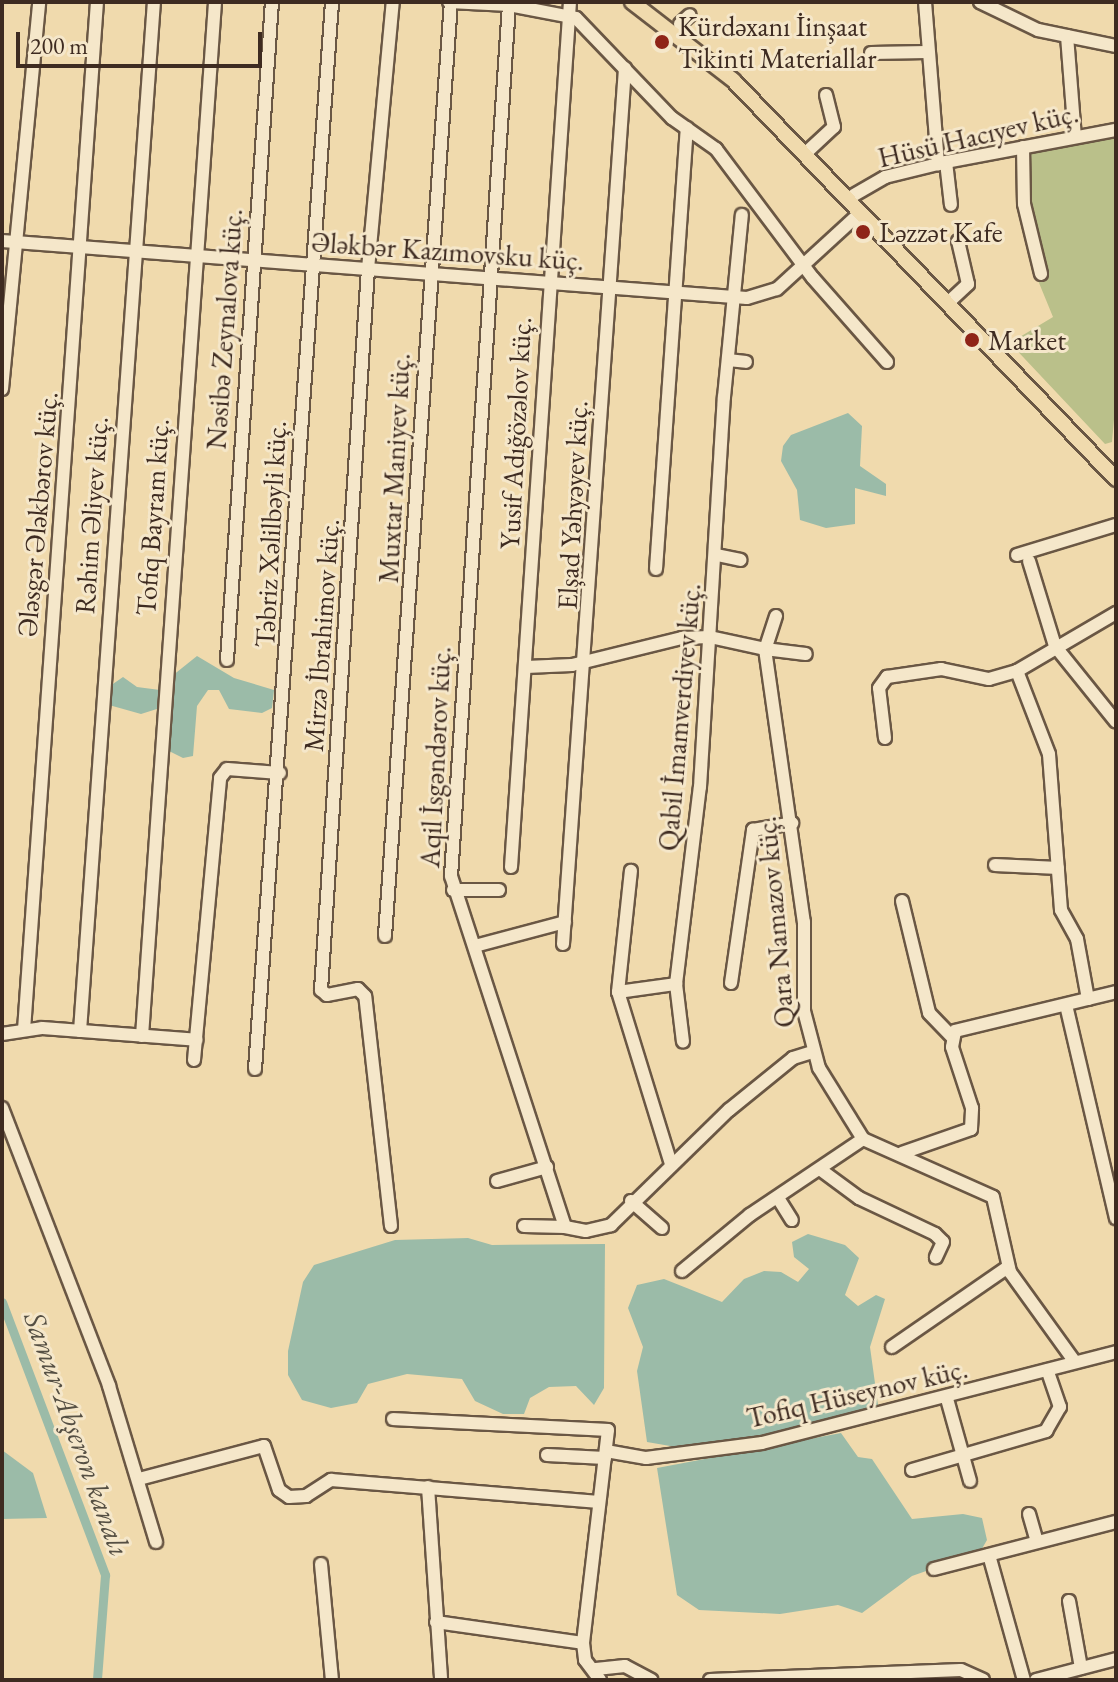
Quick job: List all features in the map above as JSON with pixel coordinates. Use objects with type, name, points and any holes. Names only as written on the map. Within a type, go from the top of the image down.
[{"type":"main road","points":[[642,3],[685,19],[809,150],[852,198],[860,213],[1116,467]]},
{"type":"main road","points":[[642,3],[733,80],[852,198],[1042,394],[1116,479]]},
{"type":"street","points":[[2,389],[8,241],[39,2]]},
{"type":"street","name":"Ələsgər Ələkbərov küç.","points":[[24,1030],[97,2]]},
{"type":"street","name":"Rəhim Əliyev küç.","points":[[80,1031],[132,249],[154,2]]},
{"type":"street","name":"Tofiq Bayram küç.","points":[[142,1036],[193,256],[215,2]]},
{"type":"street","name":"Nəsibə Zeynalova küç.","points":[[227,660],[251,259],[272,2]]},
{"type":"street","name":"Təbriz Xəlilbəyli küç.","points":[[255,1069],[280,773],[309,264],[332,2]]},
{"type":"street","name":"Mirzə İbrahimov küç.","points":[[391,1226],[365,996],[358,989],[327,995],[321,990],[368,269],[393,2]]},
{"type":"street","points":[[450,2],[570,8],[625,68],[687,128],[716,149],[887,362]]},
{"type":"street","name":"Muxtar Maniyev küç.","points":[[385,936],[450,2]]},
{"type":"street","points":[[925,2],[927,52],[951,205]]},
{"type":"street","points":[[980,2],[1025,25],[1116,46]]},
{"type":"street","name":"Aqil İsgəndərov küç.","points":[[509,5],[488,278],[453,890],[475,946],[565,1227]]},
{"type":"street","name":"Yusif Adığözəlov küç.","points":[[511,867],[526,667],[546,283],[570,8]]},
{"type":"street","points":[[1067,36],[1075,137]]},
{"type":"street","points":[[871,53],[927,52]]},
{"type":"street","name":"Elşad Yəhyəyev küç.","points":[[563,944],[588,661],[608,287],[625,68]]},
{"type":"street","points":[[809,150],[834,127],[826,95]]},
{"type":"street","points":[[656,569],[687,128]]},
{"type":"street","name":"Hüsü Hacıyev küç.","points":[[852,198],[885,177],[1116,130]]},
{"type":"street","points":[[1023,147],[1024,204],[1041,274]]},
{"type":"street","name":"Ələkbər Kazımovsku küç.","points":[[8,241],[736,297],[770,293],[860,213]]},
{"type":"street","name":"Qabil İmamverdiyev küç.","points":[[683,1042],[676,984],[710,637],[728,360],[742,215]]},
{"type":"street","points":[[952,299],[968,284],[958,241]]},
{"type":"street","points":[[728,360],[746,362]]},
{"type":"street","points":[[1116,525],[1023,558],[1055,646],[1116,722]]},
{"type":"street","points":[[717,555],[740,560]]},
{"type":"street","points":[[885,738],[883,680],[941,669],[975,680],[1017,671],[1116,613]]},
{"type":"street","points":[[765,649],[776,616]]},
{"type":"street","points":[[526,667],[588,661],[671,640],[710,637],[806,654]]},
{"type":"street","name":"Qara Namazov küç.","points":[[765,649],[792,823],[805,938],[804,1011],[813,1052],[834,1098],[863,1139]]},
{"type":"street","points":[[1017,671],[1049,754],[1061,910],[1077,939],[1088,999]]},
{"type":"street","points":[[194,1060],[220,778],[227,769],[280,773]]},
{"type":"street","points":[[731,983],[753,830],[792,823]]},
{"type":"street","points":[[995,865],[1058,868]]},
{"type":"street","points":[[631,871],[618,992],[671,1164]]},
{"type":"street","points":[[453,890],[499,890]]},
{"type":"street","points":[[902,901],[929,1013],[952,1037],[972,1108],[971,1129],[902,1153]]},
{"type":"street","points":[[475,946],[565,922]]},
{"type":"street","points":[[618,992],[676,984]]},
{"type":"street","points":[[952,1037],[959,1029],[1116,992]]},
{"type":"street","points":[[1066,1005],[1116,1218]]},
{"type":"street","points":[[2,1034],[24,1030],[80,1031],[197,1040]]},
{"type":"street","points":[[524,1226],[606,1227],[671,1164],[781,1067],[813,1052]]},
{"type":"street","points":[[2,1108],[139,1479],[156,1542]]},
{"type":"street","points":[[682,1271],[778,1198],[863,1139],[902,1153],[993,1197],[1008,1267],[1075,1362]]},
{"type":"street","points":[[497,1181],[547,1167]]},
{"type":"street","points":[[821,1170],[859,1198],[935,1234],[943,1244],[936,1257]]},
{"type":"street","points":[[778,1198],[792,1220]]},
{"type":"street","points":[[631,1201],[662,1228]]},
{"type":"street","points":[[892,1347],[1008,1267]]},
{"type":"street","name":"Tofiq Hüseynov küç.","points":[[547,1455],[646,1458],[762,1443],[947,1399],[1116,1352]]},
{"type":"street","points":[[912,1470],[963,1457],[1050,1428],[1059,1402],[1047,1370]]},
{"type":"street","points":[[947,1399],[970,1481]]},
{"type":"street","points":[[393,1419],[603,1428],[609,1436],[596,1502],[583,1643],[585,1660],[598,1674],[625,1666],[651,1680]]},
{"type":"street","points":[[139,1479],[264,1446],[279,1490],[289,1497],[306,1496],[331,1480],[596,1502]]},
{"type":"street","points":[[428,1487],[441,1680]]},
{"type":"street","points":[[1029,1514],[1037,1542]]},
{"type":"street","points":[[934,1569],[1116,1522]]},
{"type":"street","points":[[989,1555],[1024,1680]]},
{"type":"street","points":[[321,1564],[332,1680]]},
{"type":"street","points":[[1069,1601],[1081,1668]]},
{"type":"street","points":[[436,1622],[583,1643]]},
{"type":"street","points":[[1036,1680],[1116,1659]]},
{"type":"street","points":[[710,1680],[930,1676],[961,1670],[983,1680]]},
{"type":"green space","points":[[1116,137],[1116,397],[1112,442],[1105,444],[1010,343],[1053,317],[1037,278],[1027,159],[1035,149]]},
{"type":"shaded area","points":[[848,413],[862,426],[860,466],[886,484],[886,496],[855,488],[855,524],[826,528],[800,520],[797,490],[781,461],[783,446],[791,435]]},
{"type":"shaded area","points":[[197,656],[234,678],[274,690],[272,708],[262,713],[229,709],[219,690],[208,690],[197,706],[193,756],[183,758],[169,751],[167,739],[172,676]]},
{"type":"shaded area","points":[[123,677],[137,687],[160,690],[160,708],[141,714],[109,705],[110,686]]},
{"type":"shaded area","points":[[808,1234],[845,1245],[859,1258],[845,1295],[858,1306],[876,1295],[885,1299],[870,1347],[878,1405],[867,1416],[783,1435],[676,1447],[647,1442],[637,1371],[643,1347],[628,1308],[637,1285],[664,1279],[722,1302],[744,1279],[764,1271],[781,1272],[798,1282],[809,1269],[794,1257],[792,1242]]},
{"type":"shaded area","points":[[468,1238],[492,1245],[605,1244],[604,1388],[594,1405],[576,1386],[549,1387],[530,1398],[524,1414],[503,1414],[475,1401],[462,1379],[407,1374],[368,1384],[357,1403],[331,1408],[302,1400],[288,1375],[288,1351],[303,1282],[314,1265],[395,1240]]},
{"type":"shaded area","points":[[841,1433],[858,1457],[872,1459],[912,1519],[963,1514],[982,1518],[987,1540],[980,1552],[912,1576],[862,1613],[838,1605],[780,1614],[699,1610],[677,1595],[657,1468]]},
{"type":"shaded area","points":[[2,1450],[33,1473],[47,1518],[2,1519]]},
{"type":"waterway","name":"Samur-Abşeron kanalı","points":[[2,1302],[105,1575],[97,1680]]},
{"type":"place","name":"Kürdəxanı İinşaat Tikinti Materiallar","points":[[662,42]]},
{"type":"place","name":"Ləzzət Kafe","points":[[863,232]]},
{"type":"place","name":"Market","points":[[972,340]]}]
